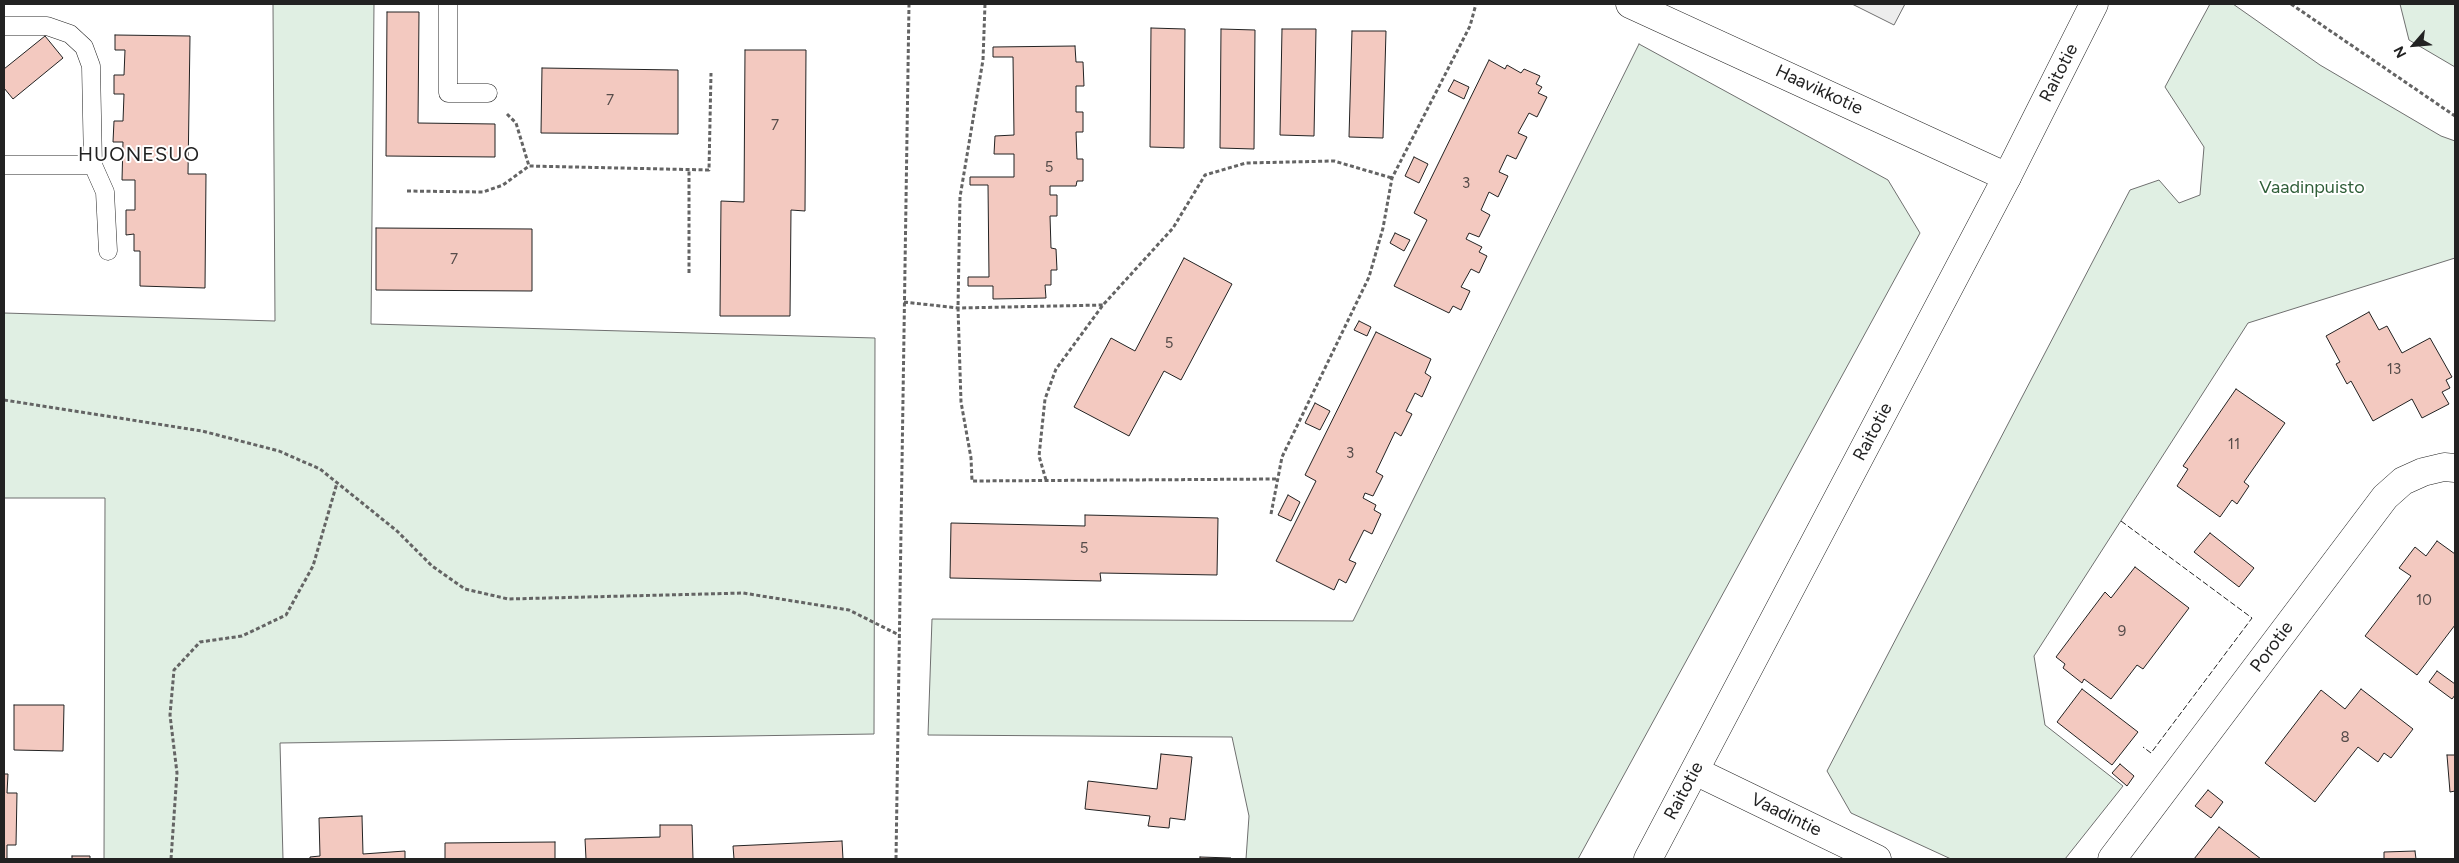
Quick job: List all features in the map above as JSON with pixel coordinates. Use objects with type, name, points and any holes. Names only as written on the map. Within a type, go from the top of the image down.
[{"type":"street","name":"Haavikkotie","points":[[1630,4],[2007,177]]},
{"type":"street","name":"Raitotie","points":[[1648,859],[2007,177],[2094,4]]},
{"type":"street","name":"Porotie","points":[[2112,859],[2385,497],[2403,482],[2423,472],[2455,468]]},
{"type":"street","name":"Vaadintie","points":[[1695,771],[1878,859]]},
{"type":"lane","points":[[448,4],[448,93],[488,93]]},
{"type":"lane","points":[[4,26],[47,26],[70,34],[84,48],[91,66],[93,165],[105,192],[108,251]]},
{"type":"lane","points":[[4,165],[93,165]]},
{"type":"path","points":[[896,859],[908,4]]},
{"type":"path","points":[[985,4],[983,60],[960,197],[958,308],[961,402],[971,458],[972,481],[1277,479]]},
{"type":"path","points":[[1271,514],[1282,457],[1369,277],[1383,228],[1392,178],[1470,26],[1476,4]]},
{"type":"path","points":[[2292,4],[2455,116]]},
{"type":"path","points":[[406,191],[483,192],[503,185],[529,166],[708,170],[711,73]]},
{"type":"path","points":[[488,93],[516,123],[529,166]]},
{"type":"path","points":[[1046,480],[1038,456],[1045,399],[1056,369],[1103,305],[1173,228],[1204,176],[1246,163],[1334,161],[1392,178]]},
{"type":"path","points":[[688,169],[688,273]]},
{"type":"path","points":[[904,302],[958,308],[1103,305]]},
{"type":"path","points":[[4,400],[202,431],[279,452],[320,469],[397,531],[432,566],[465,589],[508,599],[743,594],[849,610],[899,635]]},
{"type":"path","points":[[171,859],[177,773],[170,715],[174,670],[200,642],[242,636],[286,615],[313,566],[329,517],[337,483]]},
{"type":"green space","points":[[273,4],[374,4],[371,324],[875,338],[874,734],[280,743],[283,859],[104,859],[105,498],[4,498],[4,313],[275,321]]},
{"type":"green space","name":"Vaadinpuisto","points":[[2210,4],[2233,4],[2320,65],[2441,136],[2455,141],[2455,258],[2248,323],[2034,656],[2045,725],[2123,786],[2065,859],[1951,859],[1851,813],[1827,771],[2130,190],[2159,180],[2179,203],[2200,195],[2204,147],[2165,87]]},
{"type":"green space","points":[[2400,4],[2455,4],[2455,67],[2409,40]]},
{"type":"green space","points":[[1639,44],[1888,180],[1920,233],[1578,859],[1246,859],[1249,816],[1232,737],[928,735],[932,619],[1353,621]]},
{"type":"shaded area","points":[[1852,4],[1905,4],[1894,25]]},
{"type":"building","points":[[387,12],[419,12],[418,123],[495,124],[495,157],[386,156]]},
{"type":"building","points":[[1151,28],[1185,29],[1184,148],[1150,147]]},
{"type":"building","points":[[1221,29],[1255,30],[1254,149],[1220,148]]},
{"type":"building","points":[[1282,29],[1316,29],[1314,136],[1280,135]]},
{"type":"building","points":[[1352,31],[1386,31],[1383,138],[1349,137]]},
{"type":"building","points":[[115,35],[190,36],[188,174],[206,174],[205,288],[140,286],[140,251],[134,251],[134,234],[126,235],[126,210],[135,210],[135,180],[122,180],[123,142],[113,142],[114,121],[123,121],[124,94],[114,94],[114,75],[124,75],[125,50],[115,50]]},
{"type":"building","points":[[45,36],[63,58],[13,99],[4,88],[4,69]]},
{"type":"building","points":[[1075,46],[1076,62],[1083,62],[1084,86],[1076,86],[1076,112],[1083,112],[1083,132],[1076,132],[1077,159],[1083,159],[1083,181],[1077,181],[1076,186],[1050,186],[1050,195],[1057,195],[1057,216],[1050,216],[1051,248],[1056,249],[1057,270],[1051,270],[1051,285],[1045,285],[1046,298],[993,299],[993,286],[968,286],[968,277],[989,277],[988,185],[970,185],[970,177],[1014,177],[1014,154],[994,154],[995,136],[1014,135],[1013,57],[993,57],[993,47]]},
{"type":"building","points":[[745,50],[806,50],[805,211],[791,210],[790,316],[720,316],[721,201],[744,202]]},
{"type":"building","points":[[1489,60],[1505,69],[1507,65],[1521,73],[1524,69],[1540,76],[1536,84],[1542,87],[1538,93],[1547,97],[1537,117],[1529,113],[1518,133],[1527,137],[1516,159],[1507,155],[1499,172],[1508,176],[1498,197],[1489,192],[1481,210],[1490,215],[1479,237],[1469,233],[1466,239],[1482,247],[1479,252],[1487,256],[1479,273],[1471,269],[1461,287],[1470,291],[1461,310],[1453,306],[1449,313],[1394,286],[1427,220],[1414,213]]},
{"type":"building","points":[[542,68],[678,70],[678,134],[541,133]]},
{"type":"building","points":[[1454,80],[1469,87],[1464,99],[1448,91]]},
{"type":"building","points":[[1414,157],[1428,164],[1419,183],[1405,176]]},
{"type":"building","points":[[376,228],[532,229],[532,291],[376,290]]},
{"type":"building","points":[[1395,233],[1410,240],[1404,251],[1390,243]]},
{"type":"building","points":[[1184,258],[1232,284],[1181,380],[1164,371],[1129,436],[1074,407],[1111,338],[1135,351]]},
{"type":"building","points":[[2369,312],[2379,330],[2387,326],[2402,353],[2430,338],[2452,377],[2446,380],[2450,388],[2442,392],[2449,404],[2422,418],[2412,399],[2373,421],[2351,381],[2347,384],[2336,364],[2340,362],[2326,336]]},
{"type":"building","points":[[1359,321],[1371,327],[1367,336],[1354,330]]},
{"type":"building","points":[[1376,332],[1431,359],[1425,373],[1431,377],[1422,397],[1415,393],[1406,411],[1412,414],[1401,436],[1395,432],[1376,472],[1383,476],[1373,496],[1365,493],[1363,498],[1376,505],[1374,510],[1381,514],[1372,534],[1364,530],[1349,560],[1356,563],[1346,583],[1339,579],[1334,590],[1276,561],[1316,481],[1305,475]]},
{"type":"building","points":[[2236,389],[2285,423],[2244,482],[2249,486],[2237,504],[2232,500],[2220,517],[2177,486],[2188,469],[2183,466]]},
{"type":"building","points":[[1315,403],[1330,411],[1320,430],[1305,423]]},
{"type":"building","points":[[1288,495],[1300,502],[1291,521],[1278,515]]},
{"type":"building","points":[[1085,515],[1218,518],[1217,575],[1100,573],[1101,581],[950,578],[951,523],[1085,526]]},
{"type":"building","points":[[2210,533],[2254,568],[2239,587],[2194,552]]},
{"type":"building","points":[[2437,541],[2455,554],[2455,625],[2417,675],[2365,636],[2411,576],[2399,568],[2415,547],[2426,556]]},
{"type":"building","points":[[2135,567],[2189,608],[2143,669],[2137,665],[2111,699],[2084,679],[2082,683],[2063,668],[2065,664],[2056,657],[2105,592],[2111,598]]},
{"type":"building","points":[[2437,671],[2455,684],[2455,695],[2452,699],[2429,682]]},
{"type":"building","points":[[2082,689],[2138,732],[2112,765],[2057,722]]},
{"type":"building","points":[[2361,689],[2413,729],[2391,758],[2384,753],[2378,762],[2358,747],[2315,802],[2265,763],[2321,690],[2345,709]]},
{"type":"building","points":[[14,705],[64,705],[63,751],[14,750]]},
{"type":"building","points":[[1161,754],[1192,757],[1185,820],[1170,818],[1169,828],[1148,826],[1150,816],[1085,809],[1088,781],[1157,789]]},
{"type":"building","points":[[2447,755],[2455,755],[2455,791],[2450,792]]},
{"type":"building","points":[[2120,764],[2134,776],[2127,786],[2112,773]]},
{"type":"building","points":[[4,774],[8,774],[7,793],[17,793],[16,845],[7,845],[7,859],[4,859]]},
{"type":"building","points":[[2208,790],[2223,802],[2211,818],[2195,806]]},
{"type":"building","points":[[362,816],[363,854],[405,851],[405,859],[310,859],[310,857],[320,856],[319,818]]},
{"type":"building","points":[[660,825],[692,825],[693,859],[586,859],[585,839],[660,837]]},
{"type":"building","points":[[2219,827],[2261,859],[2194,859]]},
{"type":"building","points":[[842,841],[843,859],[734,859],[733,846]]},
{"type":"building","points":[[555,842],[555,859],[445,859],[445,843]]},
{"type":"building","points":[[2415,851],[2416,859],[2384,859],[2384,852]]},
{"type":"building","points":[[72,856],[90,856],[90,859],[72,859]]},
{"type":"building","points":[[1200,857],[1231,858],[1231,859],[1200,859]]},
{"type":"fence","points":[[2121,521],[2252,618],[2151,753],[2143,747]]},
{"type":"district","name":"HUONESUO","points":[[139,155]]}]
